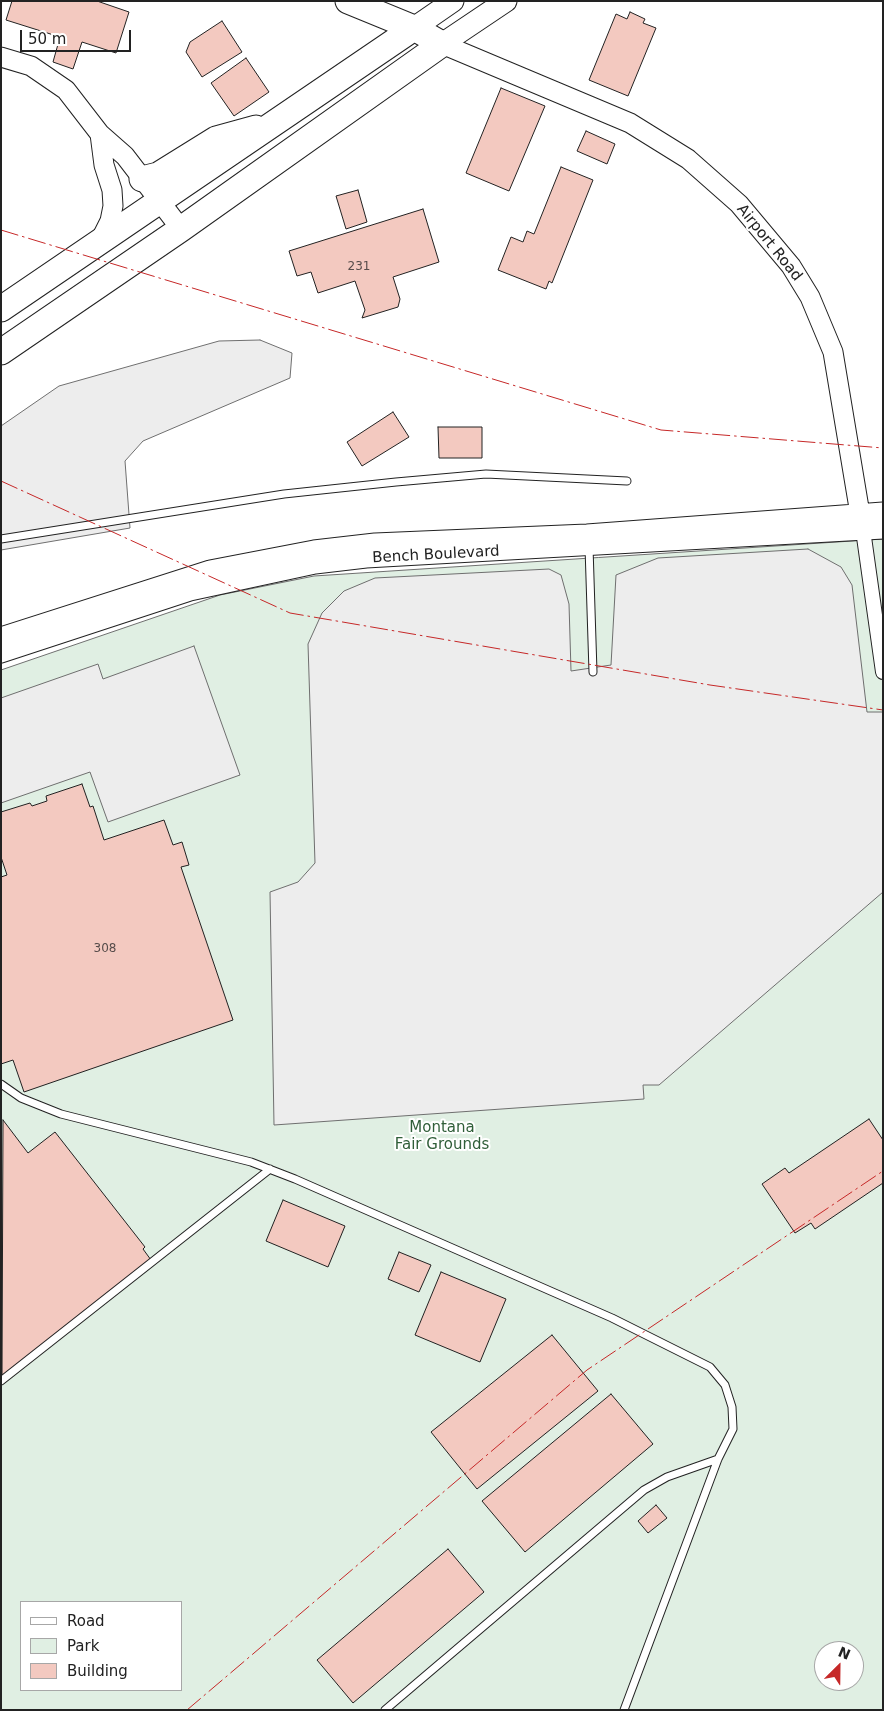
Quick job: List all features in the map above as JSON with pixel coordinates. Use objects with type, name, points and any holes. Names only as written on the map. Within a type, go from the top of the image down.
[{"type":"highway","name":"Airport Road","points":[[348,1],[414,28],[442,44]]},
{"type":"highway","points":[[1,309],[414,28]]},
{"type":"highway","points":[[1,352],[181,229],[442,44]]},
{"type":"highway","points":[[142,179],[158,175],[216,139],[273,124]]},
{"type":"main road","points":[[414,28],[453,1]]},
{"type":"main road","points":[[442,44],[506,1]]},
{"type":"main road","name":"Airport Road","points":[[442,44],[630,123],[660,140],[714,180],[739,204],[791,266],[810,297],[832,352],[862,522]]},
{"type":"main road","points":[[1,56],[31,66],[57,82],[83,108],[100,134],[125,156],[181,229]]},
{"type":"main road","points":[[99,243],[110,221],[113,206],[112,190],[104,166],[100,134]]},
{"type":"main road","points":[[1,637],[202,572],[290,554],[375,543],[588,540],[862,522],[883,512]]},
{"type":"main road","points":[[862,522],[883,529]]},
{"type":"main road","name":"Bench Boulevard","points":[[1,653],[190,591],[315,564],[366,558],[588,540]]},
{"type":"street","name":"Airport Road","points":[[862,522],[883,672]]},
{"type":"lane","points":[[1,539],[284,494],[396,482],[486,474],[627,481]]},
{"type":"lane","points":[[588,540],[593,672]]},
{"type":"lane","points":[[1,1084],[21,1098],[61,1114],[250,1162],[270,1169],[612,1318],[710,1367],[725,1385],[732,1407],[733,1429],[718,1459],[624,1710]]},
{"type":"lane","points":[[1,1381],[270,1169]]},
{"type":"lane","points":[[385,1710],[644,1490],[667,1477],[718,1459]]},
{"type":"green space","name":"Montana Fair Grounds","points":[[883,539],[883,1710],[1,1710],[1,670],[220,595],[314,576]]},
{"type":"shaded area","points":[[260,340],[292,353],[290,378],[143,441],[125,461],[130,528],[1,550],[1,426],[59,386],[219,341]]},
{"type":"shaded area","points":[[808,549],[841,567],[852,585],[867,712],[883,712],[883,892],[659,1085],[643,1085],[644,1099],[274,1125],[270,892],[298,882],[315,863],[308,644],[322,613],[344,591],[375,578],[549,569],[561,575],[569,604],[571,671],[611,665],[616,575],[658,558]]},
{"type":"shaded area","points":[[194,646],[240,775],[108,822],[90,772],[1,803],[1,698],[98,664],[103,679]]},
{"type":"building","points":[[12,1],[97,1],[129,12],[116,53],[82,42],[73,69],[53,62],[60,37],[6,20]]},
{"type":"building","points":[[630,12],[645,19],[643,23],[656,28],[628,96],[589,80],[616,14],[627,19]]},
{"type":"building","points":[[222,21],[242,52],[202,77],[186,52],[190,42]]},
{"type":"building","points":[[246,58],[269,92],[234,116],[211,83]]},
{"type":"building","points":[[501,88],[545,106],[509,191],[466,173]]},
{"type":"building","points":[[586,131],[615,144],[607,164],[577,151]]},
{"type":"building","points":[[561,167],[593,180],[552,283],[549,281],[546,289],[498,270],[511,237],[523,242],[527,231],[534,234]]},
{"type":"building","points":[[358,190],[367,222],[346,229],[336,196]]},
{"type":"building","points":[[423,209],[439,262],[393,277],[400,299],[398,307],[362,318],[365,310],[355,281],[318,293],[311,272],[297,276],[289,251]]},
{"type":"building","points":[[393,412],[409,437],[362,466],[347,442]]},
{"type":"building","points":[[438,427],[482,427],[482,458],[439,458]]},
{"type":"building","points":[[82,784],[90,807],[93,806],[104,840],[164,820],[173,845],[182,842],[189,865],[181,867],[233,1020],[24,1092],[13,1060],[1,1064],[1,877],[7,875],[1,857],[1,812],[30,803],[32,806],[47,801],[46,796]]},
{"type":"building","points":[[869,1119],[883,1140],[883,1183],[815,1229],[811,1223],[795,1233],[762,1184],[785,1168],[789,1173]]},
{"type":"building","points":[[3,1120],[28,1153],[55,1132],[145,1247],[143,1249],[151,1260],[2,1376]]},
{"type":"building","points":[[283,1200],[345,1226],[328,1267],[266,1241]]},
{"type":"building","points":[[399,1252],[431,1265],[419,1292],[388,1279]]},
{"type":"building","points":[[441,1272],[506,1299],[480,1362],[415,1335]]},
{"type":"building","points":[[552,1335],[598,1391],[477,1489],[431,1432]]},
{"type":"building","points":[[611,1394],[653,1444],[525,1552],[482,1501]]},
{"type":"building","points":[[656,1505],[667,1518],[648,1533],[638,1521]]},
{"type":"building","points":[[448,1549],[484,1592],[353,1703],[317,1660]]},
{"type":"power","points":[[1,230],[661,430],[883,448]]},
{"type":"power","points":[[1,481],[290,613],[710,685],[883,710]]},
{"type":"power","points":[[187,1710],[587,1370],[883,1171]]}]
